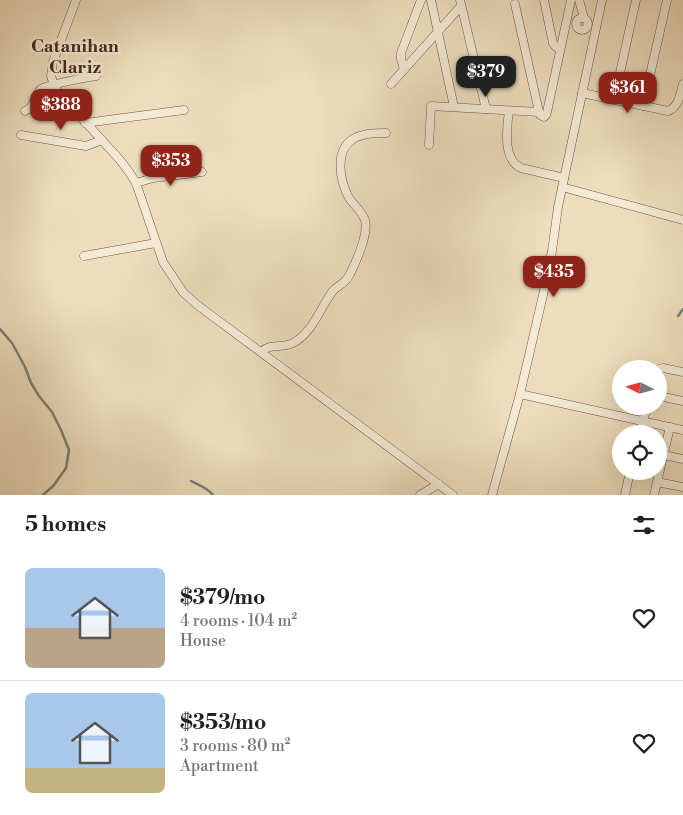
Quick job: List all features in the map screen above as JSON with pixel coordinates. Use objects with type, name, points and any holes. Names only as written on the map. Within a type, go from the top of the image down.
[{"type":"street","points":[[76,0],[53,62],[51,76],[58,92],[120,160],[136,183],[163,262],[183,292],[196,304],[454,495]]},
{"type":"street","points":[[404,70],[401,53],[421,0]]},
{"type":"street","points":[[431,0],[454,107]]},
{"type":"street","points":[[544,0],[554,43],[560,50]]},
{"type":"street","points":[[515,4],[539,112],[544,117],[572,0]]},
{"type":"street","points":[[572,0],[584,24],[592,47]]},
{"type":"street","points":[[579,0],[584,24]]},
{"type":"street","points":[[492,495],[520,394],[548,273],[558,207],[602,0]]},
{"type":"street","points":[[614,100],[636,0]]},
{"type":"street","points":[[644,106],[667,0]]},
{"type":"street","points":[[391,84],[438,32],[461,3]]},
{"type":"street","points":[[461,3],[486,109]]},
{"type":"street","points":[[584,24],[596,28]]},
{"type":"street","points":[[25,111],[31,107],[42,88],[96,76]]},
{"type":"street","points":[[582,93],[664,110],[672,109],[676,106],[683,84]]},
{"type":"street","points":[[428,145],[431,106],[539,112]]},
{"type":"street","points":[[85,123],[184,110]]},
{"type":"street","points":[[509,110],[507,143],[515,166],[564,178]]},
{"type":"street","points":[[261,352],[270,346],[292,344],[300,339],[316,320],[332,292],[347,280],[359,252],[366,226],[365,220],[349,197],[343,183],[341,175],[344,149],[354,138],[368,134],[386,133]]},
{"type":"street","points":[[20,135],[86,146],[102,140]]},
{"type":"street","points":[[136,183],[153,178],[202,172]]},
{"type":"street","points":[[562,187],[683,220]]},
{"type":"street","points":[[84,256],[156,243]]},
{"type":"street","points":[[668,369],[683,372]]},
{"type":"street","points":[[520,394],[683,430]]},
{"type":"street","points":[[668,398],[683,401]]},
{"type":"street","points":[[642,425],[645,415]]},
{"type":"street","points":[[667,441],[670,427]]},
{"type":"street","points":[[667,456],[683,459]]},
{"type":"street","points":[[625,495],[628,480]]},
{"type":"street","points":[[654,495],[657,482],[683,487]]},
{"type":"street","points":[[420,495],[439,484]]},
{"type":"waterway","points":[[678,316],[683,309]]},
{"type":"waterway","points":[[0,329],[12,343],[31,383],[52,412],[69,450],[66,468],[54,485],[43,495]]},
{"type":"waterway","points":[[191,481],[213,495]]},
{"type":"district","name":"Catanihan Clariz","points":[[75,56]]}]
